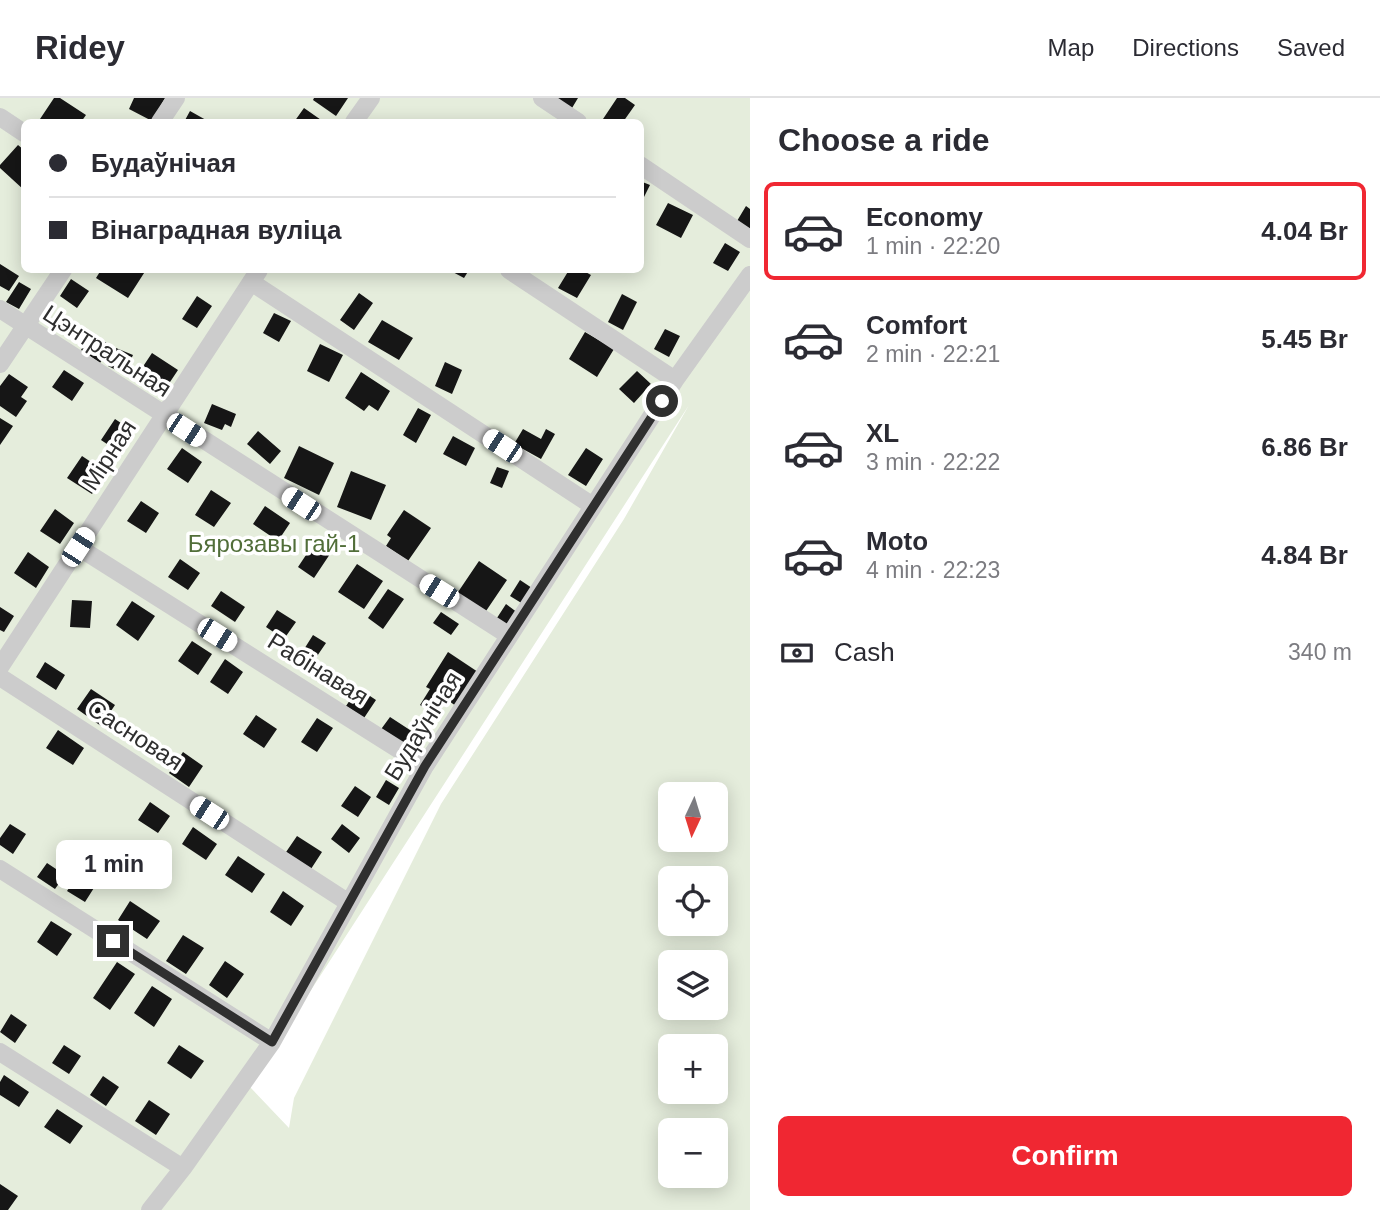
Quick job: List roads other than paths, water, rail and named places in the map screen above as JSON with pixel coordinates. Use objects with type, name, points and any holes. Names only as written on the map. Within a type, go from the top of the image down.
[{"type":"street","points":[[162,119],[176,98]]},
{"type":"street","points":[[356,119],[370,98]]},
{"type":"street","points":[[542,98],[574,119]]},
{"type":"street","points":[[0,117],[21,131]]},
{"type":"street","points":[[644,167],[750,239]]},
{"type":"street","points":[[0,364],[60,273]]},
{"type":"street","points":[[514,273],[675,380]]},
{"type":"street","name":"Будаўнічая","points":[[150,1210],[272,1042],[425,766],[675,380],[750,275]]},
{"type":"street","points":[[255,276],[593,506]]},
{"type":"street","name":"Мірная","points":[[0,667],[255,276]]},
{"type":"street","name":"Цэнтральная","points":[[0,309],[24,327],[508,635]]},
{"type":"street","name":"Рабінавая","points":[[78,547],[425,766]]},
{"type":"street","name":"Сасновая","points":[[0,677],[349,903]]},
{"type":"street","points":[[0,869],[272,1042]]},
{"type":"street","points":[[0,1052],[183,1168]]},
{"type":"park label","name":"Бярозавы гай-1","points":[[274,544]]}]
